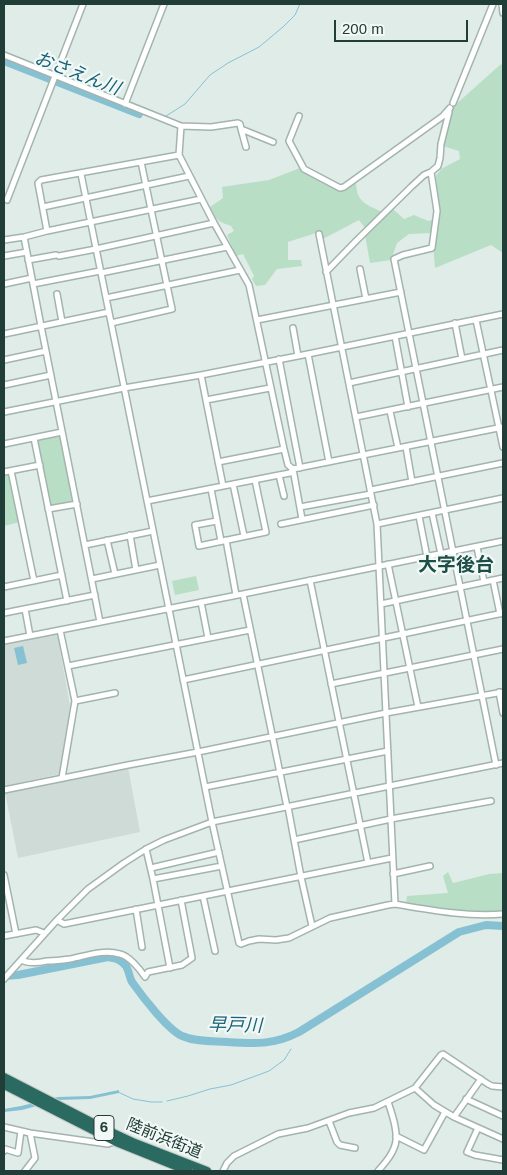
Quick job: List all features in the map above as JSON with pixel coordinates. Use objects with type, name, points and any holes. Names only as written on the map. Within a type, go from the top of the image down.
[{"type":"highway","name":"陸前浜街道","points":[[4,1077],[117,1139],[207,1171]]},
{"type":"highway","name":"陸前浜街道","points":[[4,1085],[188,1171]]},
{"type":"street","points":[[7,200],[83,4]]},
{"type":"street","points":[[125,104],[164,4]]},
{"type":"street","points":[[453,103],[493,4]]},
{"type":"street","points":[[502,4],[503,13]]},
{"type":"street","points":[[4,55],[181,126],[211,127],[238,122],[242,129],[246,147]]},
{"type":"street","points":[[300,116],[289,141],[304,169],[340,188],[443,116],[450,108],[441,144],[438,166],[424,175],[326,272]]},
{"type":"street","points":[[181,126],[179,154],[214,224],[249,285],[270,388],[288,465],[293,469],[302,519]]},
{"type":"street","points":[[242,129],[273,142]]},
{"type":"street","points":[[47,231],[38,183],[41,180],[81,174],[179,154]]},
{"type":"street","points":[[111,323],[172,309],[141,162]]},
{"type":"street","points":[[431,172],[437,211],[432,248],[394,259],[496,765]]},
{"type":"street","points":[[81,174],[212,822],[239,943],[259,939],[276,940],[289,938],[330,918],[395,904],[456,913],[503,914]]},
{"type":"street","points":[[43,207],[189,176]]},
{"type":"street","points":[[4,240],[201,199]]},
{"type":"street","points":[[28,260],[96,249],[214,224]]},
{"type":"street","points":[[319,234],[378,524],[395,904]]},
{"type":"street","points":[[24,237],[100,622]]},
{"type":"street","points":[[33,284],[227,247]]},
{"type":"street","points":[[4,256],[27,252]]},
{"type":"street","points":[[106,298],[240,270]]},
{"type":"street","points":[[360,270],[366,299]]},
{"type":"street","points":[[4,284],[32,278]]},
{"type":"street","points":[[257,320],[401,292]]},
{"type":"street","points":[[57,294],[62,322]]},
{"type":"street","points":[[4,334],[109,312]]},
{"type":"street","points":[[4,412],[298,356],[503,314]]},
{"type":"street","points":[[476,320],[501,428],[503,447]]},
{"type":"street","points":[[454,324],[462,359]]},
{"type":"street","points":[[293,328],[298,356]]},
{"type":"street","points":[[395,336],[408,407]]},
{"type":"street","points":[[349,382],[503,350]]},
{"type":"street","points":[[4,360],[46,351]]},
{"type":"street","points":[[308,354],[330,462]]},
{"type":"street","points":[[279,359],[300,468]]},
{"type":"street","points":[[4,385],[50,375]]},
{"type":"street","points":[[200,375],[223,486]]},
{"type":"street","points":[[356,418],[503,387]]},
{"type":"street","points":[[206,400],[270,388]]},
{"type":"street","points":[[390,410],[398,448]]},
{"type":"street","points":[[147,502],[279,475],[290,472],[293,469],[501,428]]},
{"type":"street","points":[[4,444],[62,432]]},
{"type":"street","points":[[34,438],[67,601]]},
{"type":"street","points":[[406,447],[412,482]]},
{"type":"street","points":[[218,462],[284,449]]},
{"type":"street","points":[[300,508],[503,463]]},
{"type":"street","points":[[4,472],[40,465]]},
{"type":"street","points":[[11,471],[34,581]]},
{"type":"street","points":[[279,475],[284,496]]},
{"type":"street","points":[[217,521],[195,525],[199,546],[266,532],[255,480]]},
{"type":"street","points":[[233,484],[244,536]]},
{"type":"street","points":[[211,489],[217,521],[224,541],[236,595]]},
{"type":"street","points":[[378,524],[503,498]]},
{"type":"street","points":[[48,510],[76,504]]},
{"type":"street","points":[[281,524],[374,505]]},
{"type":"street","points":[[432,513],[441,554]]},
{"type":"street","points":[[419,516],[427,557]]},
{"type":"street","points":[[85,545],[153,531]]},
{"type":"street","points":[[130,535],[136,570]]},
{"type":"street","points":[[107,540],[115,574]]},
{"type":"street","points":[[4,641],[503,541]]},
{"type":"street","points":[[477,546],[484,582]]},
{"type":"street","points":[[388,564],[418,707]]},
{"type":"street","points":[[92,579],[160,565]]},
{"type":"street","points":[[4,585],[62,575]]},
{"type":"street","points":[[381,604],[503,578]]},
{"type":"street","points":[[310,580],[368,863]]},
{"type":"street","points":[[183,680],[502,614],[493,580]]},
{"type":"street","points":[[243,594],[312,926]]},
{"type":"street","points":[[4,613],[95,595]]},
{"type":"street","points":[[201,602],[208,638]]},
{"type":"street","points":[[25,609],[30,636]]},
{"type":"street","points":[[60,630],[75,701],[62,778]]},
{"type":"street","points":[[68,666],[250,630]]},
{"type":"street","points":[[331,684],[503,649]]},
{"type":"street","points":[[4,790],[386,713],[501,692],[503,713]]},
{"type":"street","points":[[75,701],[115,693]]},
{"type":"street","points":[[205,787],[388,751]]},
{"type":"street","points":[[4,979],[76,900],[116,868],[164,840],[212,822],[503,763]]},
{"type":"street","points":[[294,840],[391,819],[491,801]]},
{"type":"street","points":[[146,849],[170,968]]},
{"type":"street","points":[[151,868],[219,852]]},
{"type":"street","points":[[57,920],[64,924],[392,858]]},
{"type":"street","points":[[153,879],[222,866]]},
{"type":"street","points":[[393,874],[430,866]]},
{"type":"street","points":[[4,875],[16,934]]},
{"type":"street","points":[[203,896],[215,951]]},
{"type":"street","points":[[19,962],[36,963],[72,959],[94,954],[122,954],[140,968],[145,977],[148,972],[182,965],[192,958],[181,900]]},
{"type":"street","points":[[136,910],[142,947]]},
{"type":"street","points":[[4,912],[11,911]]},
{"type":"street","points":[[4,936],[36,930],[44,933]]},
{"type":"street","points":[[223,1171],[227,1163],[234,1156],[270,1137],[308,1128],[349,1114],[374,1108],[415,1088],[443,1054],[492,1086],[503,1087]]},
{"type":"street","points":[[454,1117],[481,1079]]},
{"type":"street","points":[[415,1088],[445,1112],[503,1139]]},
{"type":"street","points":[[466,1099],[503,1116]]},
{"type":"street","points":[[378,1171],[395,1147],[394,1121],[388,1102]]},
{"type":"street","points":[[396,1136],[424,1150],[445,1112]]},
{"type":"street","points":[[329,1121],[340,1145],[355,1148]]},
{"type":"street","points":[[4,1127],[30,1133],[108,1144],[117,1139]]},
{"type":"street","points":[[478,1128],[467,1152],[475,1156],[503,1160]]},
{"type":"street","points":[[4,1151],[5,1149],[18,1153],[21,1131]]},
{"type":"street","points":[[25,1171],[35,1158],[30,1133]]},
{"type":"shaded area","points":[[57,633],[70,706],[60,774],[4,786],[4,645]]},
{"type":"shaded area","points":[[128,767],[140,832],[18,858],[5,792]]},
{"type":"green space","points":[[501,64],[503,67],[503,253],[491,245],[435,268],[432,233],[409,234],[397,243],[391,260],[370,263],[365,235],[393,209],[404,219],[414,215],[428,221],[439,219],[436,176],[441,169],[460,159],[459,151],[443,146],[451,110]]},
{"type":"green space","points":[[300,168],[339,190],[346,190],[356,183],[360,199],[367,205],[382,212],[365,228],[359,220],[323,239],[322,234],[319,232],[288,242],[288,260],[301,260],[302,266],[277,269],[265,285],[256,286],[252,279],[254,276],[243,254],[236,256],[227,235],[234,231],[231,226],[218,220],[210,207],[223,198],[222,187],[269,180]]},
{"type":"green space","points":[[59,434],[74,502],[51,507],[37,438]]},
{"type":"green space","points":[[10,472],[20,522],[4,526],[4,473]]},
{"type":"green space","points":[[196,576],[199,590],[175,595],[172,581]]},
{"type":"green space","points":[[448,872],[453,883],[489,874],[503,873],[503,910],[495,912],[457,910],[406,903],[407,896],[448,893],[443,876]]},
{"type":"water","points":[[23,646],[27,663],[18,665],[14,648]]},
{"type":"water","points":[[119,1090],[119,1093],[90,1099],[58,1100],[22,1110],[4,1112],[4,1109],[58,1097],[90,1096]]},
{"type":"waterway","points":[[166,116],[185,104],[210,75],[259,47],[283,27],[295,15],[300,4]]},
{"type":"waterway","name":"おさえん川","points":[[4,61],[139,114]]},
{"type":"waterway","name":"早戸川","points":[[4,976],[18,975],[108,957],[115,958],[126,967],[132,982],[155,1012],[169,1027],[182,1036],[204,1041],[264,1043],[299,1032],[459,932],[486,925],[503,926]]},
{"type":"waterway","points":[[167,1101],[231,1085],[269,1071],[284,1060],[291,1049]]},
{"type":"waterway","points":[[118,1092],[133,1099],[162,1102]]},
{"type":"district","name":"大字後台","points":[[456,566]]}]
